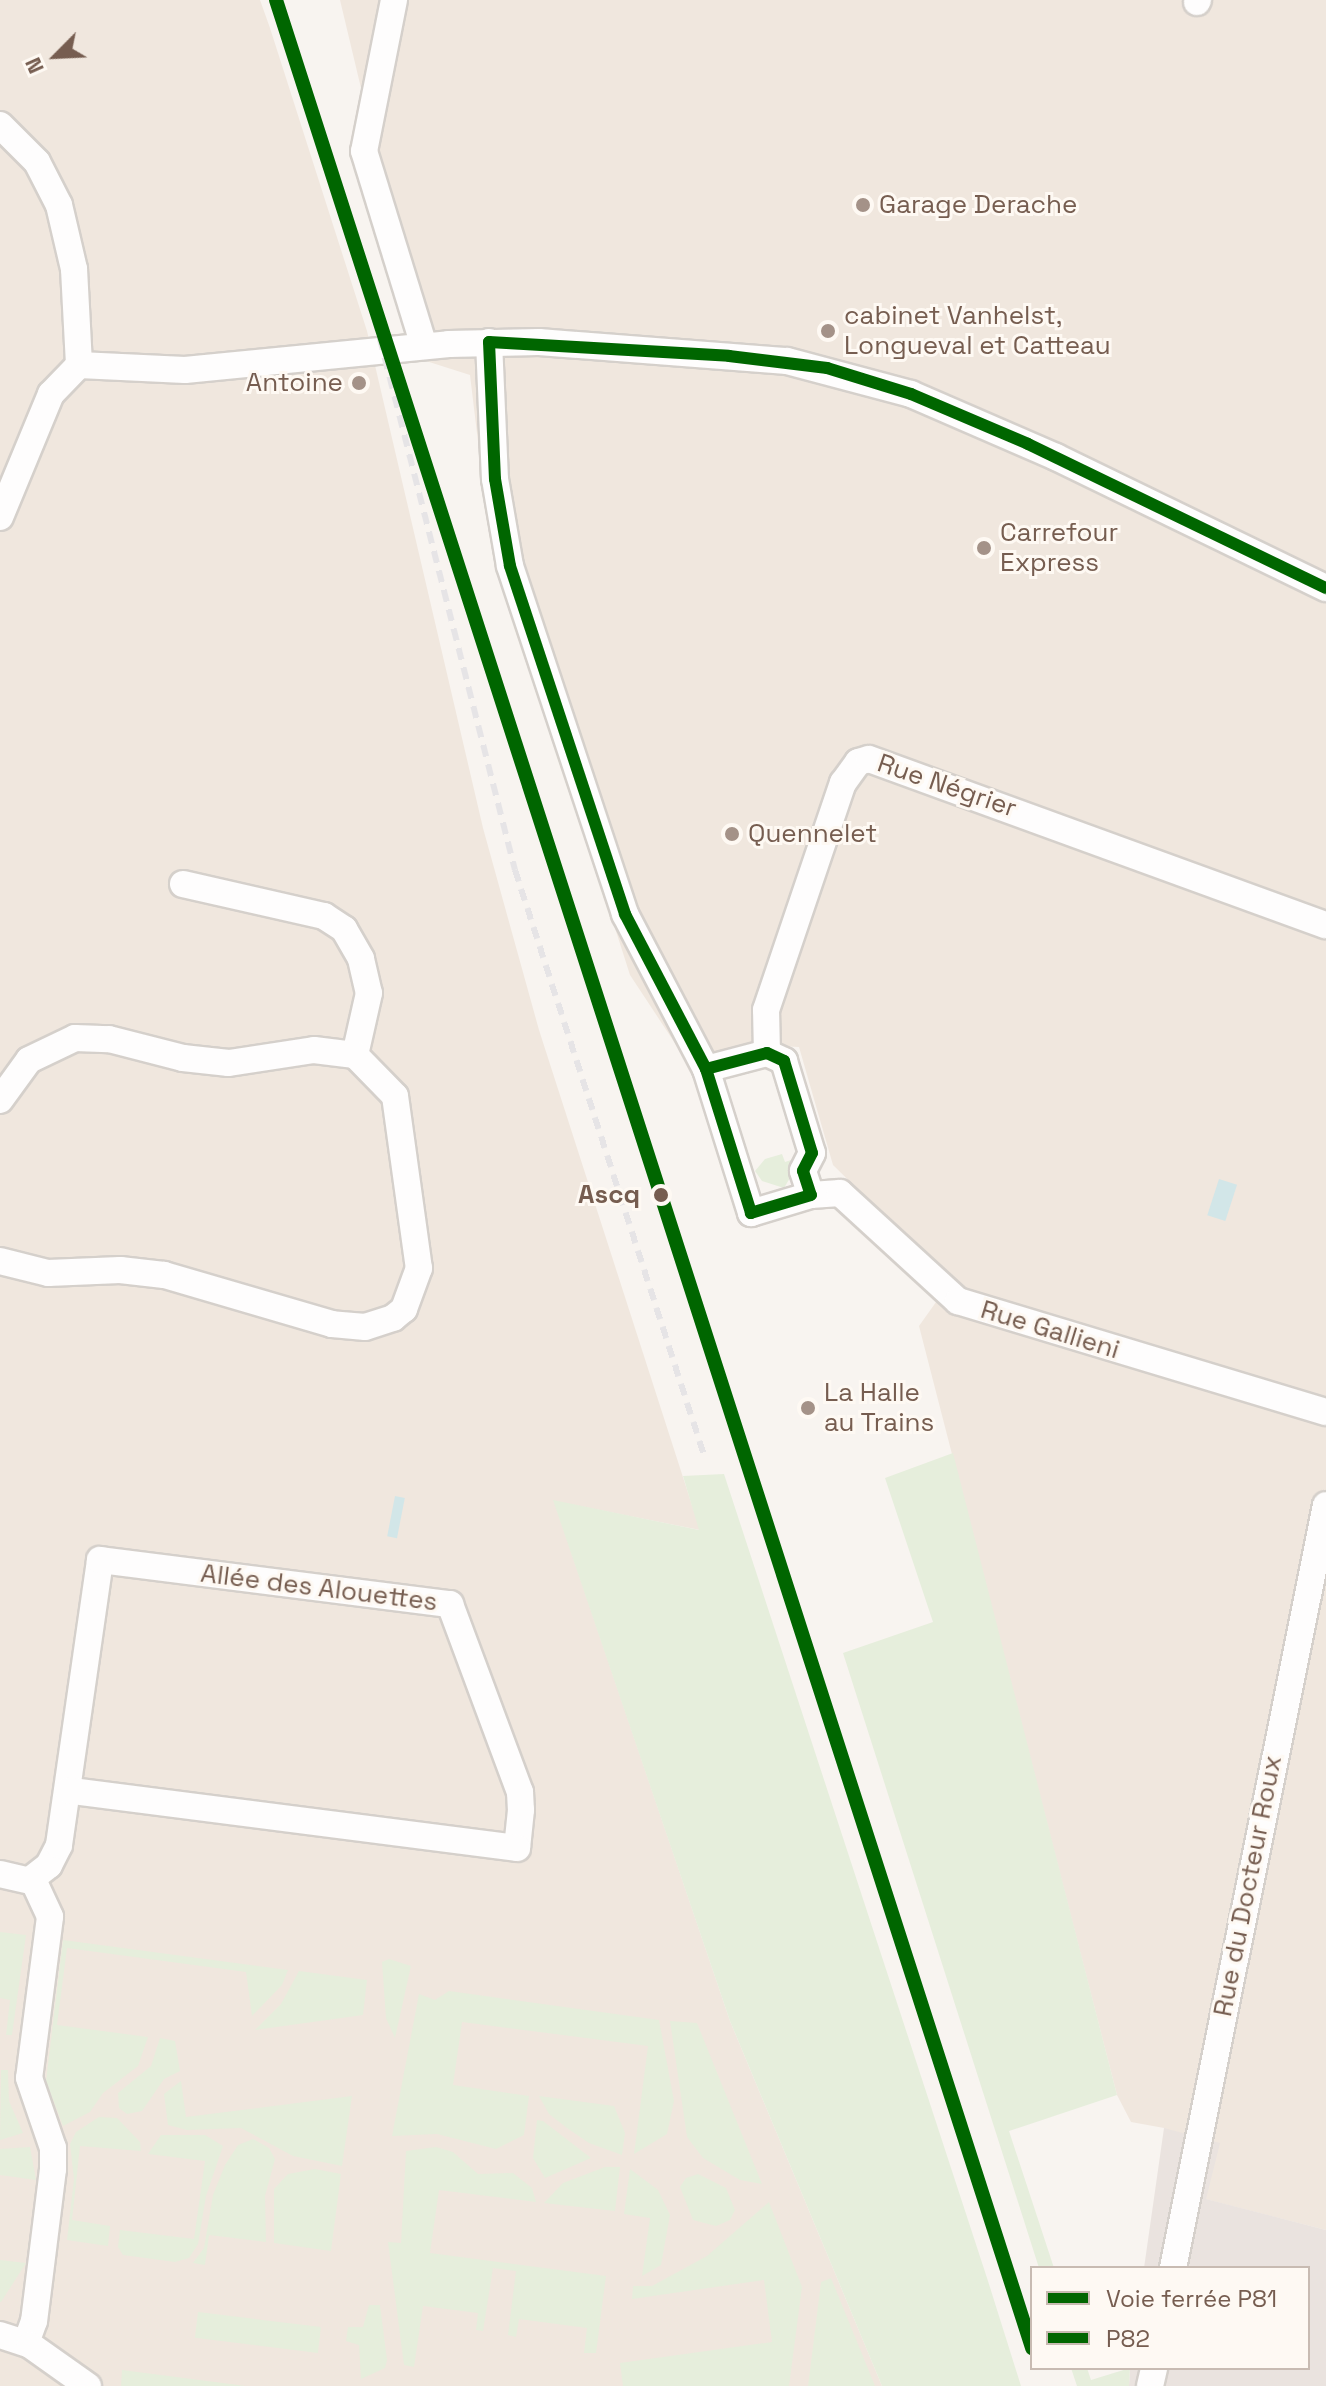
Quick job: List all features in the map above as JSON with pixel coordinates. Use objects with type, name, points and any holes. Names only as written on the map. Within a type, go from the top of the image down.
[{"type":"street","points":[[394,0],[364,151],[424,346]]},
{"type":"street","points":[[0,125],[37,162],[59,205],[74,269],[79,365],[51,394],[0,517]]},
{"type":"street","points":[[489,342],[495,479],[510,566],[630,928],[706,1069],[751,1213],[811,1195],[803,1171],[812,1153],[784,1061],[767,1053],[706,1069]]},
{"type":"street","points":[[79,365],[185,370],[489,342],[729,356],[827,368],[911,394],[1028,444],[1326,588]]},
{"type":"street","name":"Rue Négrier","points":[[767,1053],[766,1010],[843,783],[858,762],[869,759],[899,765],[1326,925]]},
{"type":"street","points":[[183,884],[324,916],[344,929],[361,959],[369,993],[355,1055]]},
{"type":"street","points":[[0,1100],[29,1060],[75,1038],[109,1039],[183,1058],[229,1063],[314,1050],[355,1055],[388,1085],[398,1108],[403,1181],[419,1268],[412,1297],[393,1318],[365,1327],[332,1324],[164,1275],[120,1270],[48,1273],[0,1261]]},
{"type":"street","name":"Rue Gallieni","points":[[811,1195],[832,1191],[849,1198],[958,1301],[1326,1412]]},
{"type":"street","name":"Rue du Docteur Roux","points":[[1173,2266],[1326,1505]]},
{"type":"street","name":"Allée des Alouettes","points":[[30,1880],[57,1851],[69,1791],[100,1560],[450,1604],[520,1792],[521,1810],[517,1848],[69,1791]]},
{"type":"street","points":[[0,1874],[30,1880],[45,1897],[50,1924],[30,2084],[53,2160],[34,2321],[26,2343]]},
{"type":"street","points":[[0,2335],[26,2343],[88,2386]]},
{"type":"shaded area","points":[[0,0],[260,0],[367,331],[483,828],[539,1030],[700,1530],[554,1501],[730,2021],[882,2386],[0,2386]]},
{"type":"shaded area","points":[[340,0],[1326,0],[1326,2230],[1205,2199],[1164,2128],[1131,2122],[1117,2095],[919,1326],[951,1281],[833,1165],[799,1047],[758,1045],[686,1060],[630,975],[489,533],[470,375],[426,361]]},
{"type":"shaded area","points":[[1219,1179],[1237,1185],[1225,1221],[1207,1215]]},
{"type":"shaded area","points":[[395,1496],[405,1498],[397,1538],[387,1536]]},
{"type":"shaded area","points":[[1164,2128],[1220,2143],[1206,2199],[1326,2230],[1326,2386],[1129,2386],[1130,2370],[1310,2370],[1310,2266],[1144,2266]]},
{"type":"green space","points":[[782,1154],[785,1162],[803,1156],[784,1188],[762,1181],[755,1171],[765,1159]]},
{"type":"green space","points":[[953,1453],[1117,2095],[1009,2131],[1053,2266],[1038,2266],[843,1653],[933,1622],[885,1478]]},
{"type":"green space","points":[[724,1474],[1021,2386],[882,2386],[730,2021],[553,1500],[699,1530],[683,1476]]},
{"type":"green space","points":[[0,1932],[26,1935],[12,2035],[6,2035],[10,2000],[0,1998]]},
{"type":"green space","points":[[63,1940],[288,1970],[282,1985],[252,2016],[246,1972],[67,1948],[57,2025],[148,2037],[138,2066],[103,2093],[90,2112],[63,2126],[46,2081]]},
{"type":"green space","points":[[389,1959],[411,1966],[395,2038],[386,2018],[382,1962]]},
{"type":"green space","points":[[299,1971],[367,1980],[363,2015],[255,2030],[281,2004]]},
{"type":"green space","points":[[449,1991],[659,2020],[674,2101],[667,2134],[634,2154],[648,2046],[462,2022],[453,2085],[529,2096],[524,2135],[496,2149],[437,2134],[392,2136],[419,1994],[435,2000]]},
{"type":"green space","points":[[670,2021],[697,2023],[762,2184],[740,2180],[703,2158],[687,2137]]},
{"type":"green space","points":[[160,2038],[175,2041],[180,2071],[164,2079],[142,2111],[127,2114],[119,2108],[118,2093],[151,2066]]},
{"type":"green space","points":[[1,2070],[8,2070],[9,2101],[23,2133],[0,2140]]},
{"type":"green space","points":[[181,2081],[186,2117],[352,2096],[342,2166],[293,2156],[241,2128],[187,2130],[168,2125],[164,2094]]},
{"type":"green space","points":[[539,2096],[614,2106],[625,2133],[622,2155],[589,2143],[567,2128],[549,2114]]},
{"type":"green space","points":[[99,2117],[117,2118],[140,2142],[141,2151],[80,2146],[72,2220],[110,2226],[108,2246],[67,2240],[74,2179],[70,2144],[76,2132]]},
{"type":"green space","points":[[537,2120],[543,2121],[591,2158],[545,2178],[533,2158]]},
{"type":"green space","points":[[161,2135],[205,2135],[223,2146],[206,2196],[198,2244],[189,2258],[175,2262],[123,2255],[118,2247],[120,2230],[194,2239],[205,2161],[148,2154]]},
{"type":"green space","points":[[253,2139],[269,2148],[275,2159],[265,2196],[266,2242],[209,2235],[205,2265],[193,2263],[204,2248],[213,2195],[225,2165],[238,2145]]},
{"type":"green space","points":[[30,2147],[36,2180],[0,2175],[0,2149]]},
{"type":"green space","points":[[436,2147],[453,2152],[478,2174],[513,2173],[532,2188],[536,2202],[439,2190],[430,2253],[606,2276],[596,2353],[584,2353],[587,2328],[519,2319],[516,2337],[508,2335],[516,2271],[493,2268],[483,2331],[476,2330],[478,2313],[423,2306],[414,2367],[404,2365],[388,2242],[401,2243],[406,2151]]},
{"type":"green space","points":[[605,2167],[620,2167],[615,2211],[544,2203],[563,2183]]},
{"type":"green space","points":[[315,2169],[341,2174],[331,2251],[274,2243],[274,2189],[288,2174]]},
{"type":"green space","points":[[630,2169],[658,2190],[670,2215],[661,2265],[642,2276],[650,2218],[624,2214]]},
{"type":"green space","points":[[698,2174],[726,2188],[735,2210],[730,2220],[716,2226],[693,2220],[680,2187],[686,2178]]},
{"type":"green space","points":[[769,2202],[802,2287],[789,2386],[623,2386],[620,2363],[772,2342],[764,2280],[632,2299],[633,2286],[652,2286],[707,2256]]},
{"type":"green space","points":[[0,2260],[26,2263],[1,2302],[0,2302]]},
{"type":"green space","points":[[831,2278],[875,2386],[808,2386],[821,2282]]},
{"type":"green space","points":[[369,2305],[380,2305],[387,2360],[385,2368],[361,2379],[359,2345],[346,2341],[348,2327],[363,2327]]},
{"type":"green space","points":[[198,2312],[321,2327],[318,2353],[195,2338]]},
{"type":"green space","points":[[122,2370],[246,2386],[121,2386]]},
{"type":"green space","points":[[1072,2370],[1088,2370],[1091,2380],[1130,2370],[1129,2386],[1077,2386]]},
{"type":"railway","points":[[355,241],[515,870],[703,1452]]},
{"type":"rail line","name":"P81","points":[[276,0],[1030,2342]]},
{"type":"transit line","name":"P82","points":[[489,342],[495,479],[510,566],[625,914],[706,1069],[751,1213]]},
{"type":"transit line","name":"P82","points":[[489,342],[729,356],[827,368],[911,394],[1028,444],[1326,588]]},
{"type":"transit line","name":"P82","points":[[706,1069],[767,1053],[784,1061],[812,1153],[803,1171],[811,1195],[751,1213]]},
{"type":"place","name":"Garage Derache","points":[[863,205]]},
{"type":"place","name":"cabinet Vanhelst, Longueval et Catteau","points":[[828,331]]},
{"type":"place","name":"Antoine","points":[[359,383]]},
{"type":"place","name":"Carrefour Express","points":[[984,548]]},
{"type":"place","name":"Quennelet","points":[[732,834]]},
{"type":"place","name":"Ascq","points":[[661,1195]]},
{"type":"place","name":"La Halle au Trains","points":[[808,1408]]}]
